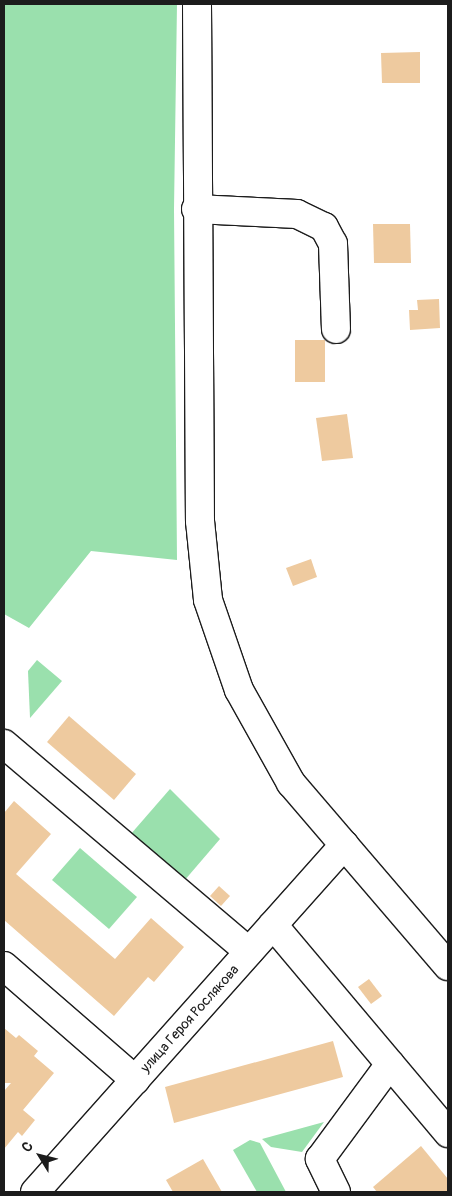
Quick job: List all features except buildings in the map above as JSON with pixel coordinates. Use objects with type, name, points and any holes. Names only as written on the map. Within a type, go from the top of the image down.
[{"type":"street","points":[[197,4],[196,209],[200,521],[208,600],[227,660],[254,720],[291,783],[448,966]]},
{"type":"street","points":[[196,209],[297,214],[324,227],[333,244],[336,329]]},
{"type":"street","points":[[4,744],[249,952]]},
{"type":"street","name":"улица Героя Рослякова","points":[[35,1192],[344,845]]},
{"type":"street","points":[[272,925],[448,1133]]},
{"type":"street","points":[[4,966],[135,1080]]},
{"type":"street","points":[[336,1192],[320,1159],[390,1064]]},
{"type":"green space","points":[[4,4],[177,4],[174,209],[177,560],[91,551],[29,628],[4,614]]},
{"type":"green space","points":[[37,660],[62,681],[30,718],[28,671]]},
{"type":"green space","points":[[170,789],[220,839],[184,881],[130,835]]},
{"type":"green space","points":[[80,848],[137,897],[109,929],[52,880]]},
{"type":"green space","points":[[324,1122],[302,1152],[271,1147],[262,1139]]},
{"type":"green space","points":[[250,1140],[260,1143],[286,1192],[257,1192],[233,1150]]}]
